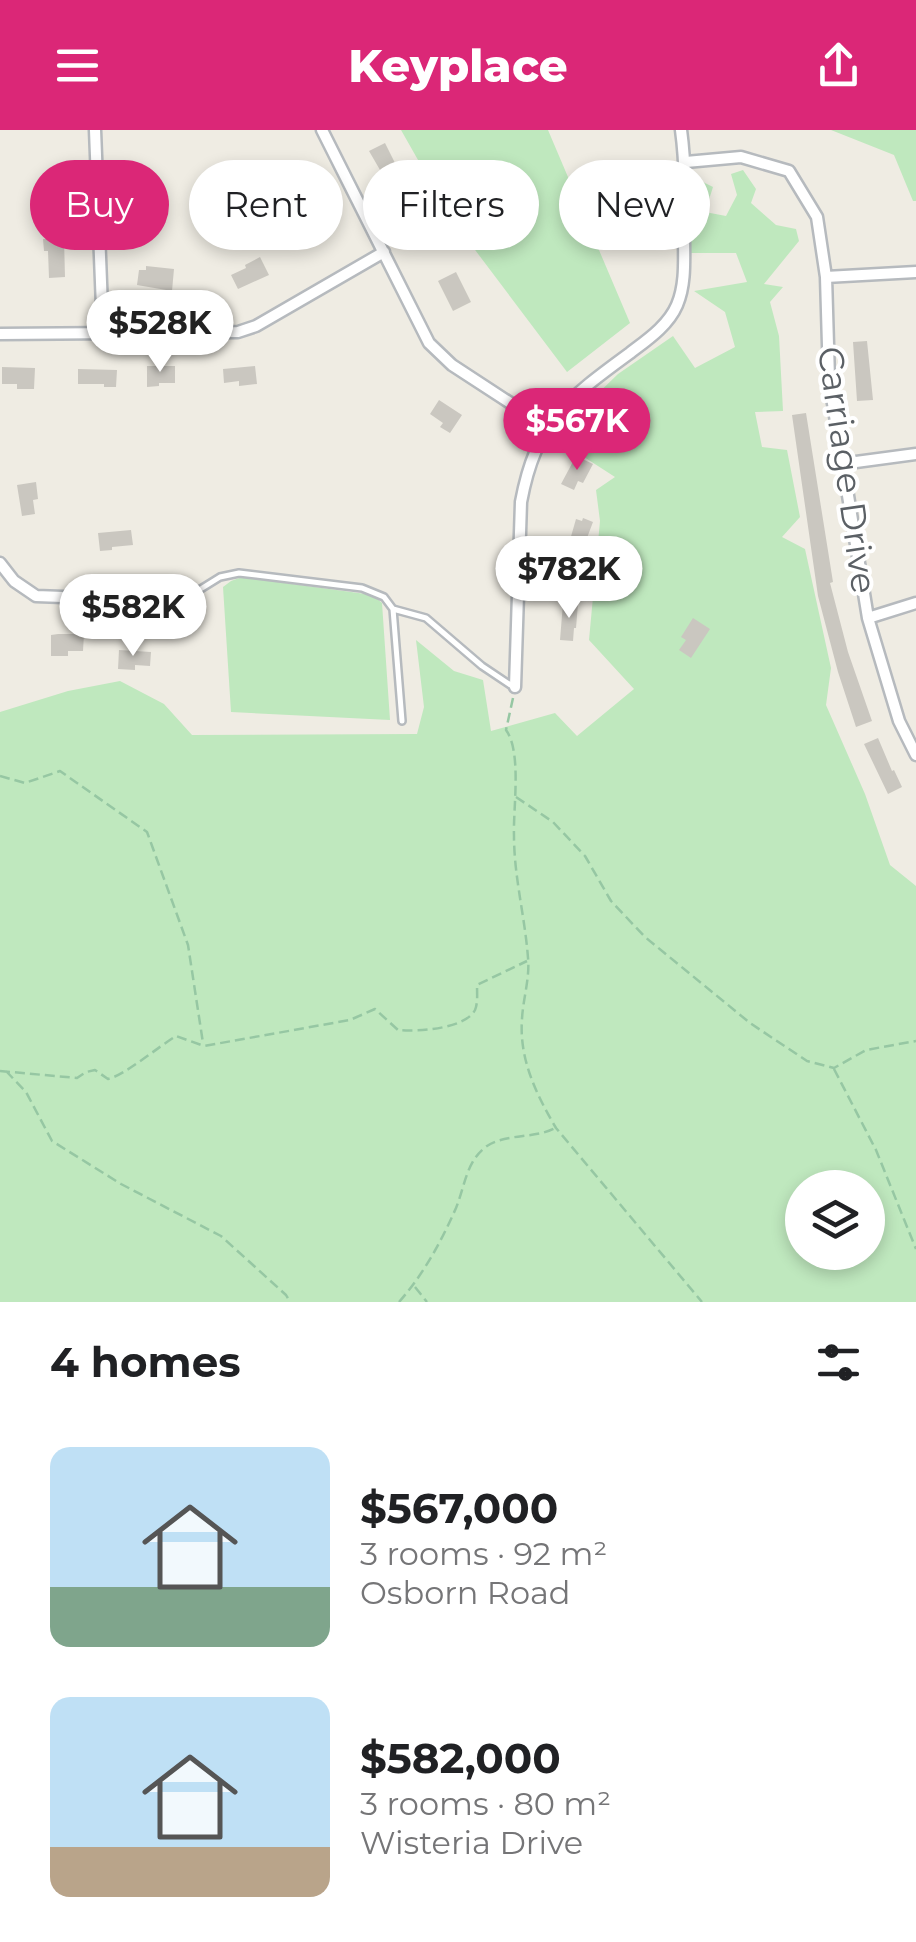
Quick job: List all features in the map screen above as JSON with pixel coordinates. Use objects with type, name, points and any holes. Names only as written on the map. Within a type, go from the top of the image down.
[{"type":"street","points":[[94,130],[103,333]]},
{"type":"street","points":[[322,130],[429,343],[452,366],[547,427]]},
{"type":"street","points":[[681,130],[686,160]]},
{"type":"street","name":"Carriage Drive","points":[[708,160],[741,157],[789,171],[817,217],[826,276],[828,379],[868,618],[899,722],[916,755]]},
{"type":"street","points":[[515,687],[521,502],[526,474],[547,427],[570,399],[664,325],[683,284],[684,250]]},
{"type":"street","points":[[0,334],[238,332],[256,326],[384,252]]},
{"type":"street","points":[[826,276],[916,272]]},
{"type":"street","points":[[841,464],[916,454]]},
{"type":"street","points":[[0,564],[14,581],[36,596],[145,600]]},
{"type":"street","points":[[868,618],[916,603]]},
{"type":"lane","points":[[145,600],[191,594],[220,577],[240,573],[362,588],[384,597],[394,609],[426,618],[482,666],[515,687]]},
{"type":"lane","points":[[394,609],[402,721]]},
{"type":"path","points":[[515,687],[506,730],[512,740],[514,839],[528,960],[522,1025],[524,1054],[556,1128],[702,1302]]},
{"type":"path","points":[[0,776],[25,784],[60,771],[147,832],[188,944],[204,1046]]},
{"type":"path","points":[[514,796],[553,822],[585,856],[611,901],[645,937],[750,1024],[807,1061],[834,1068],[866,1050],[916,1041]]},
{"type":"path","points":[[2,1071],[77,1078],[95,1070],[108,1080],[176,1036],[204,1046],[350,1020],[375,1009],[398,1030],[434,1030],[472,1015],[477,1007],[477,985],[528,960]]},
{"type":"path","points":[[834,1068],[876,1150],[916,1250]]},
{"type":"path","points":[[2,1071],[26,1092],[52,1140],[122,1184],[221,1236],[290,1302]]},
{"type":"path","points":[[399,1302],[414,1286],[457,1206],[468,1168],[488,1146],[523,1135],[546,1134],[556,1128]]},
{"type":"path","points":[[414,1286],[428,1302]]},
{"type":"green space","points":[[401,130],[548,130],[561,160],[559,250],[599,250],[630,323],[567,372],[475,250],[539,250],[539,160],[418,160]]},
{"type":"green space","points":[[831,130],[916,130],[916,201],[894,155]]},
{"type":"green space","points":[[743,170],[756,189],[751,203],[776,225],[796,229],[799,241],[764,284],[783,287],[770,302],[779,336],[783,411],[755,412],[762,447],[787,450],[800,517],[782,537],[805,549],[831,668],[826,705],[865,794],[890,865],[916,886],[916,1302],[0,1302],[0,712],[68,691],[120,681],[164,704],[192,735],[417,734],[424,707],[416,640],[454,671],[483,680],[491,731],[555,713],[577,736],[634,689],[589,640],[600,521],[596,490],[615,477],[553,437],[618,374],[673,336],[695,368],[735,347],[725,312],[694,291],[747,282],[736,253],[690,253],[710,250],[710,213],[726,216],[737,195],[731,174]]},
{"type":"green space","points":[[242,577],[373,595],[382,603],[390,720],[231,712],[223,587]]},
{"type":"building","points":[[385,143],[394,160],[374,160],[369,151]]},
{"type":"building","points":[[64,250],[65,277],[49,278],[48,251],[44,251]]},
{"type":"building","points":[[260,257],[269,275],[238,289],[231,275]]},
{"type":"building","points":[[146,266],[174,269],[172,291],[137,285],[139,270],[146,270]]},
{"type":"building","points":[[456,272],[471,302],[453,311],[438,281]]},
{"type":"building","points":[[867,341],[873,400],[857,401],[853,342]]},
{"type":"building","points":[[147,366],[175,366],[175,383],[147,387]]},
{"type":"building","points":[[255,366],[257,384],[224,383],[223,369]]},
{"type":"building","points":[[2,367],[35,368],[34,389],[2,384]]},
{"type":"building","points":[[78,369],[117,370],[116,387],[78,384]]},
{"type":"building","points":[[439,400],[462,415],[450,433],[430,414]]},
{"type":"building","points":[[806,413],[833,582],[830,583],[872,721],[856,727],[818,596],[792,415]]},
{"type":"building","points":[[576,456],[593,464],[583,483],[578,481],[574,490],[561,484]]},
{"type":"building","points":[[36,482],[35,514],[22,516],[17,485]]},
{"type":"building","points":[[576,519],[593,522],[579,559],[566,554]]},
{"type":"building","points":[[131,530],[133,545],[100,551],[98,533]]},
{"type":"building","points":[[563,603],[578,604],[573,641],[560,640]]},
{"type":"building","points":[[693,618],[710,629],[691,658],[679,650],[686,640],[681,637]]},
{"type":"building","points":[[84,634],[83,651],[51,656],[51,635]]},
{"type":"building","points":[[119,650],[151,652],[150,666],[118,669]]},
{"type":"building","points":[[878,738],[902,787],[888,794],[864,744]]}]
